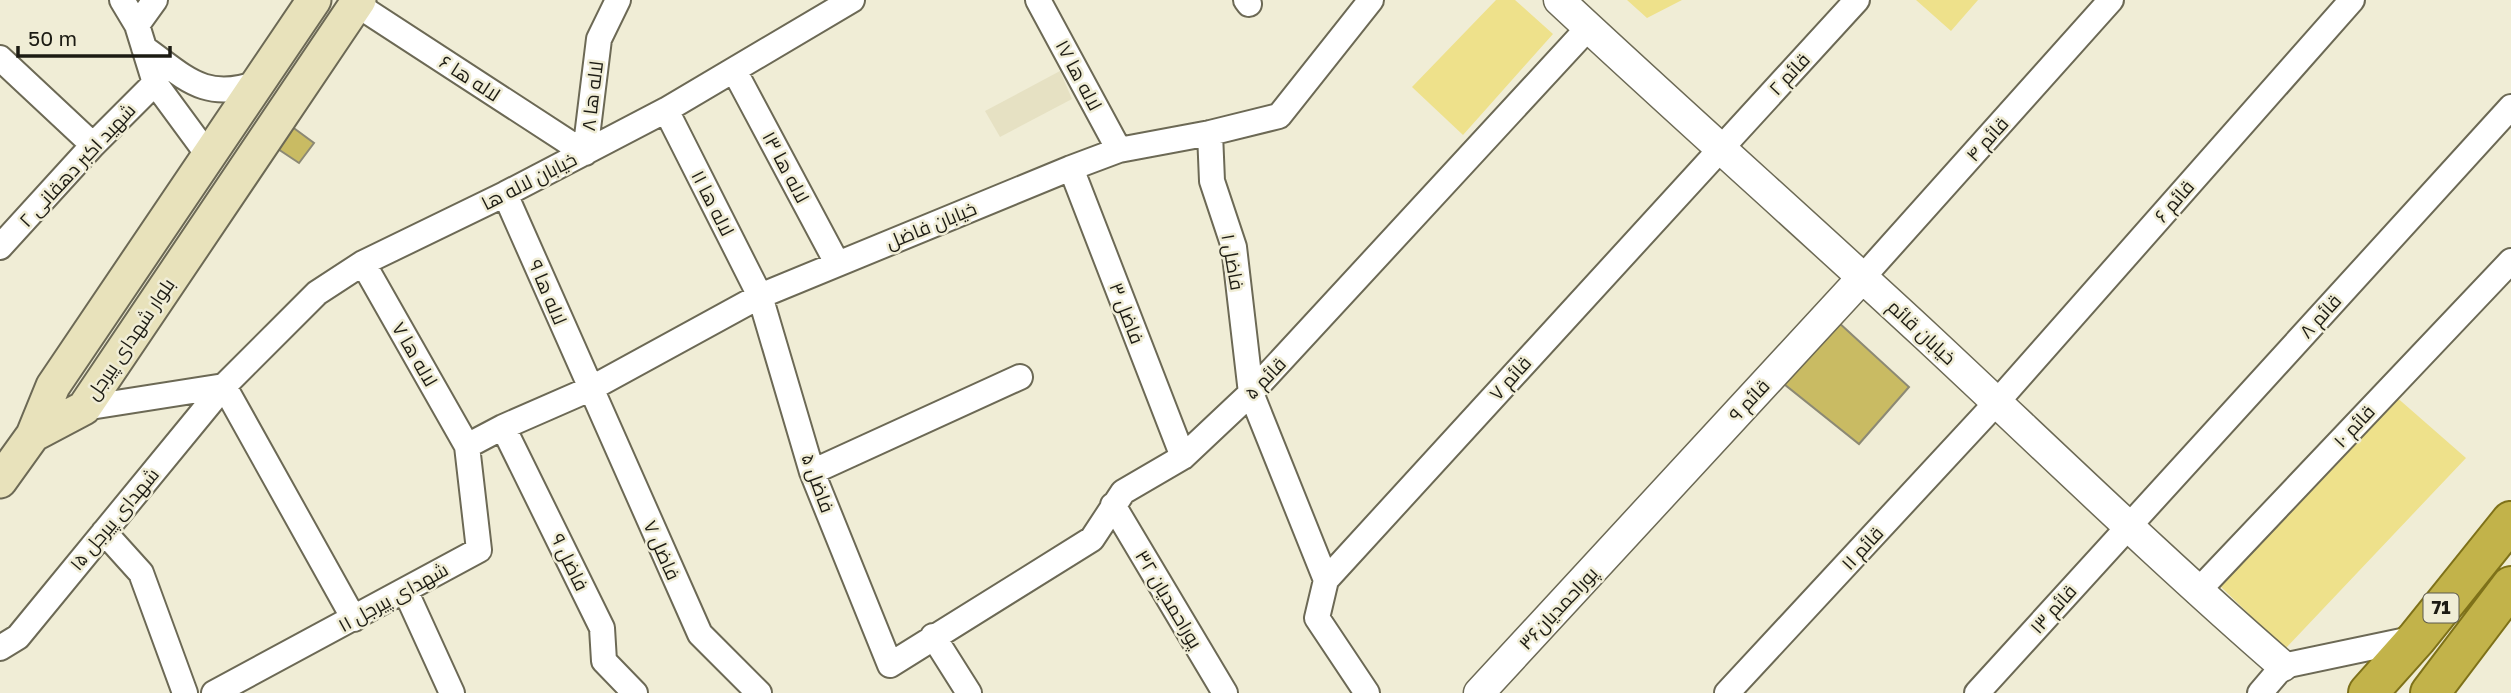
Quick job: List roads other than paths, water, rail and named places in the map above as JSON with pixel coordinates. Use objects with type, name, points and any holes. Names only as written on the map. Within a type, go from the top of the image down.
[{"type":"highway","name":"71","points":[[2368,693],[2417,638],[2511,521]]},
{"type":"highway","name":"71","points":[[2430,693],[2511,586]]},
{"type":"main road","name":"بلوار شهدای پیرجل","points":[[33,435],[53,386],[314,0]]},
{"type":"main road","name":"بلوار شهدای پیرجل","points":[[33,435],[84,408],[357,2]]},
{"type":"main road","points":[[0,481],[33,435]]},
{"type":"street","points":[[122,0],[141,36],[155,83],[208,155]]},
{"type":"street","points":[[141,36],[155,0]]},
{"type":"street","name":"لاله ها ۸","points":[[585,153],[599,39],[618,0]]},
{"type":"street","name":"خیابان لاله ها","points":[[224,386],[317,293],[363,263],[505,194],[666,110],[852,0]]},
{"type":"street","name":"لاله ها ۱۷","points":[[1038,0],[1119,150]]},
{"type":"street","name":"خیابان فاضل","points":[[467,446],[503,427],[590,389],[760,296],[837,263],[1119,150],[1210,133],[1279,116],[1371,0]]},
{"type":"street","name":"خیابان قائم","points":[[1559,0],[1863,277],[2129,525],[2283,680]]},
{"type":"street","name":"قائم ۲","points":[[1721,148],[1857,0]]},
{"type":"street","name":"قائم ۴","points":[[1863,277],[2111,0]]},
{"type":"street","name":"قائم ۶","points":[[1997,402],[2351,0]]},
{"type":"street","name":"لاله ها ۶","points":[[357,2],[585,153]]},
{"type":"street","name":"قائم ۵","points":[[890,665],[1092,539],[1123,492],[1183,457],[1251,394],[1589,27]]},
{"type":"street","points":[[141,36],[200,88],[239,90],[258,83]]},
{"type":"street","points":[[0,58],[93,145]]},
{"type":"street","name":"لاله ها ۱۳","points":[[734,70],[837,263]]},
{"type":"street","name":"شهید اکبر دهقانی ۲","points":[[0,247],[93,145],[155,83]]},
{"type":"street","name":"قائم ۸","points":[[2129,525],[2511,107]]},
{"type":"street","name":"لاله ها ۱۱","points":[[666,110],[760,296]]},
{"type":"street","name":"فاضل ۱","points":[[1210,133],[1212,181],[1234,247],[1251,394],[1325,580]]},
{"type":"street","name":"قائم ۷","points":[[1325,580],[1721,148]]},
{"type":"street","name":"فاضل ۳","points":[[1072,168],[1183,457]]},
{"type":"street","name":"لاله ها ۹","points":[[505,194],[590,389]]},
{"type":"street","name":"قائم ۱۰","points":[[2197,592],[2511,261]]},
{"type":"street","name":"لاله ها ۷","points":[[363,263],[467,446]]},
{"type":"street","name":"قائم ۹","points":[[1636,524],[1863,277]]},
{"type":"street","name":"فاضل ۵","points":[[760,296],[812,472],[890,665]]},
{"type":"street","points":[[812,472],[1020,377]]},
{"type":"street","points":[[84,408],[224,386],[354,619]]},
{"type":"street","name":"شهدای پیرجل ۱۵","points":[[0,648],[18,637],[224,386]]},
{"type":"street","name":"فاضل ۷","points":[[590,389],[700,634],[760,693]]},
{"type":"street","name":"قائم ۱۱","points":[[1727,693],[1997,402]]},
{"type":"street","name":"فاضل ۹","points":[[503,427],[602,628],[604,661],[635,693]]},
{"type":"street","name":"شهدای پیرجل ۱۱","points":[[230,689],[479,550],[467,446]]},
{"type":"street","name":"پوراحمدیان ۳۲","points":[[1113,505],[1225,693]]},
{"type":"street","name":"پوراحمدیان۳۶","points":[[1479,693],[1636,524]]},
{"type":"street","name":"قائم ۱۳","points":[[1977,693],[2129,525]]},
{"type":"street","points":[[104,532],[141,573],[185,693]]},
{"type":"street","points":[[1325,580],[1317,618],[1367,693]]},
{"type":"street","points":[[405,590],[452,693]]},
{"type":"street","points":[[933,636],[969,693]]},
{"type":"street","points":[[2260,693],[2283,680],[2417,638]]}]
